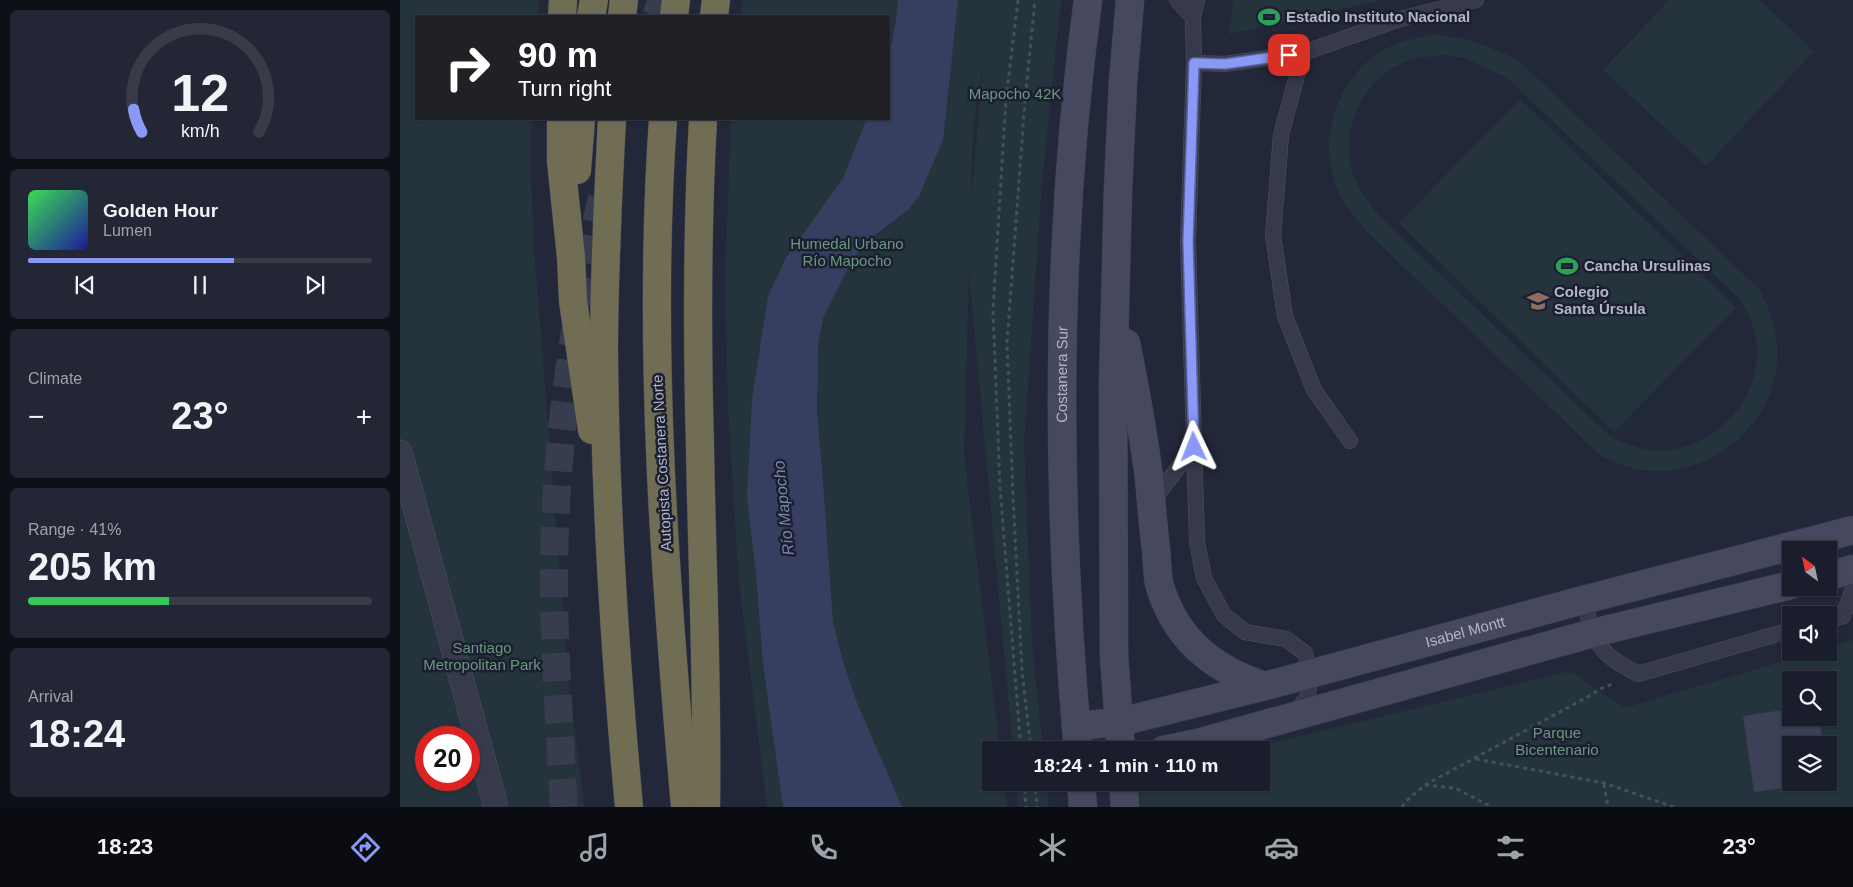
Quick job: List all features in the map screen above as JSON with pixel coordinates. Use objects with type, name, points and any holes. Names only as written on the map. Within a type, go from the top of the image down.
[{"type":"highway","points":[[562,15],[563,0]]},
{"type":"highway","points":[[592,15],[594,0]]},
{"type":"highway","points":[[622,15],[624,0]]},
{"type":"highway","points":[[674,15],[676,0]]},
{"type":"highway","points":[[714,15],[716,0]]},
{"type":"highway","points":[[561,120],[560,161],[571,258],[573,301],[610,560]]},
{"type":"highway","points":[[571,258],[581,120]]},
{"type":"highway","points":[[612,120],[607,207],[604,348],[606,454],[610,560],[629,807]]},
{"type":"highway","name":"Autopista Costanera Norte","points":[[663,120],[656,275],[659,421],[672,646],[685,807]]},
{"type":"highway","points":[[703,120],[699,238],[700,447],[707,686],[706,807]]},
{"type":"main road","name":"Costanera Sur","points":[[1077,738],[1064,563],[1062,341],[1074,129],[1088,0]]},
{"type":"main road","points":[[1121,741],[1114,655],[1112,476],[1118,188],[1123,82],[1130,0]]},
{"type":"main road","points":[[1116,296],[1143,428],[1159,581],[1169,613],[1200,653],[1241,679],[1265,686]]},
{"type":"main road","name":"Isabel Montt","points":[[1077,738],[1120,722],[1265,686],[1587,599],[1853,530]]},
{"type":"main road","points":[[1838,573],[1853,569]]},
{"type":"main road","points":[[1205,741],[1593,633],[1782,587]]},
{"type":"main road","points":[[1082,791],[1084,807]]},
{"type":"main road","points":[[1124,791],[1125,807]]},
{"type":"street","points":[[400,452],[495,807]]},
{"type":"lane","points":[[1177,0],[1194,18]]},
{"type":"lane","points":[[1197,0],[1194,18],[1188,241],[1197,542],[1204,578],[1224,615],[1245,632],[1286,639],[1305,653],[1310,674],[1308,697],[1290,717]]},
{"type":"lane","points":[[1194,63],[1225,64],[1303,53],[1400,18],[1476,0]]},
{"type":"lane","points":[[1303,53],[1280,135],[1273,235],[1285,316],[1314,390],[1350,441]]},
{"type":"lane","points":[[1152,503],[1194,447]]},
{"type":"lane","points":[[1837,618],[1842,616],[1853,589]]},
{"type":"lane","points":[[1587,599],[1587,610],[1593,633],[1607,655],[1638,674],[1782,633]]},
{"type":"path","points":[[1018,0],[1006,99],[993,310],[1000,487],[1020,741]]},
{"type":"path","points":[[1030,741],[1022,661],[1012,496],[1007,343],[1026,100],[1036,0]]},
{"type":"path","points":[[1402,807],[1405,802],[1425,785],[1600,689],[1638,674]]},
{"type":"path","points":[[1475,759],[1604,783],[1674,807]]},
{"type":"path","points":[[1604,783],[1608,807]]},
{"type":"path","points":[[1425,785],[1455,788],[1492,807]]},
{"type":"path","points":[[1025,791],[1026,807]]},
{"type":"path","points":[[1036,791],[1038,807]]},
{"type":"green space","name":"Santiago Metropolitan Park","points":[[400,0],[539,0],[538,15],[415,15],[415,120],[532,120],[530,149],[534,249],[570,697],[584,807],[400,807]]},
{"type":"green space","name":"Humedal Urbano Río Mapocho","points":[[743,0],[1061,0],[1042,182],[1024,444],[1032,644],[1042,741],[1012,741],[969,271],[964,455],[999,741],[982,741],[982,791],[1005,791],[1007,807],[767,807],[739,584],[728,406],[725,279],[731,120],[890,120],[890,15],[740,15]],"holes":[[[983,65],[971,201],[973,126]]]},
{"type":"green space","name":"Estadio Instituto Nacional","points":[[1234,0],[1382,0],[1229,34]]},
{"type":"green space","points":[[1669,0],[1759,0],[1814,51],[1706,166],[1603,70]]},
{"type":"green space","points":[[1431,35],[1466,39],[1518,60],[1759,289],[1774,324],[1777,347],[1776,374],[1768,398],[1755,421],[1737,440],[1717,455],[1693,465],[1667,471],[1636,469],[1601,456],[1364,229],[1351,212],[1336,187],[1330,160],[1329,140],[1339,101],[1348,84],[1361,68],[1376,55],[1394,45]],"holes":[[[1445,55],[1464,58],[1506,77],[1742,301],[1756,337],[1757,357],[1754,376],[1747,394],[1737,411],[1724,425],[1708,437],[1690,445],[1663,451],[1640,448],[1612,438],[1379,216],[1364,196],[1353,174],[1349,157],[1349,140],[1352,123],[1358,107],[1367,92],[1378,79],[1407,61]]]},
{"type":"green space","name":"Cancha Ursulinas","points":[[1520,99],[1736,308],[1614,432],[1399,223]]},
{"type":"green space","name":"Parque Bicentenario","points":[[1853,640],[1853,807],[1136,807],[1138,791],[1270,791],[1270,743],[1566,672],[1575,674],[1624,708],[1785,661],[1837,661],[1837,645]]},
{"type":"green space","points":[[1017,791],[1047,791],[1049,807],[1018,807]]},
{"type":"water","name":"Río Mapocho","points":[[898,0],[958,0],[943,140],[919,196],[909,209],[875,235],[853,259],[823,318],[818,344],[817,413],[833,622],[843,662],[857,703],[902,807],[783,807],[763,663],[756,573],[747,497],[752,400],[768,296],[786,258],[843,178],[867,120],[890,120],[890,51]]},
{"type":"building","points":[[1782,710],[1782,726],[1820,726],[1822,736],[1782,736],[1782,788],[1754,792],[1743,716]]},
{"type":"tunnel","points":[[656,15],[662,0]]},
{"type":"tunnel","points":[[564,807],[554,608],[557,484],[561,436],[574,340],[591,245],[602,198]]},
{"type":"place","name":"Estadio Instituto Nacional","points":[[1269,17]]},
{"type":"place","name":"Cancha Ursulinas","points":[[1567,266]]},
{"type":"place","name":"Colegio Santa Úrsula","points":[[1538,301]]},
{"type":"route","points":[[1194,447],[1188,241],[1194,63],[1225,64],[1289,55]]},
{"type":"park label","name":"Mapocho 42K","points":[[1015,94]]}]
